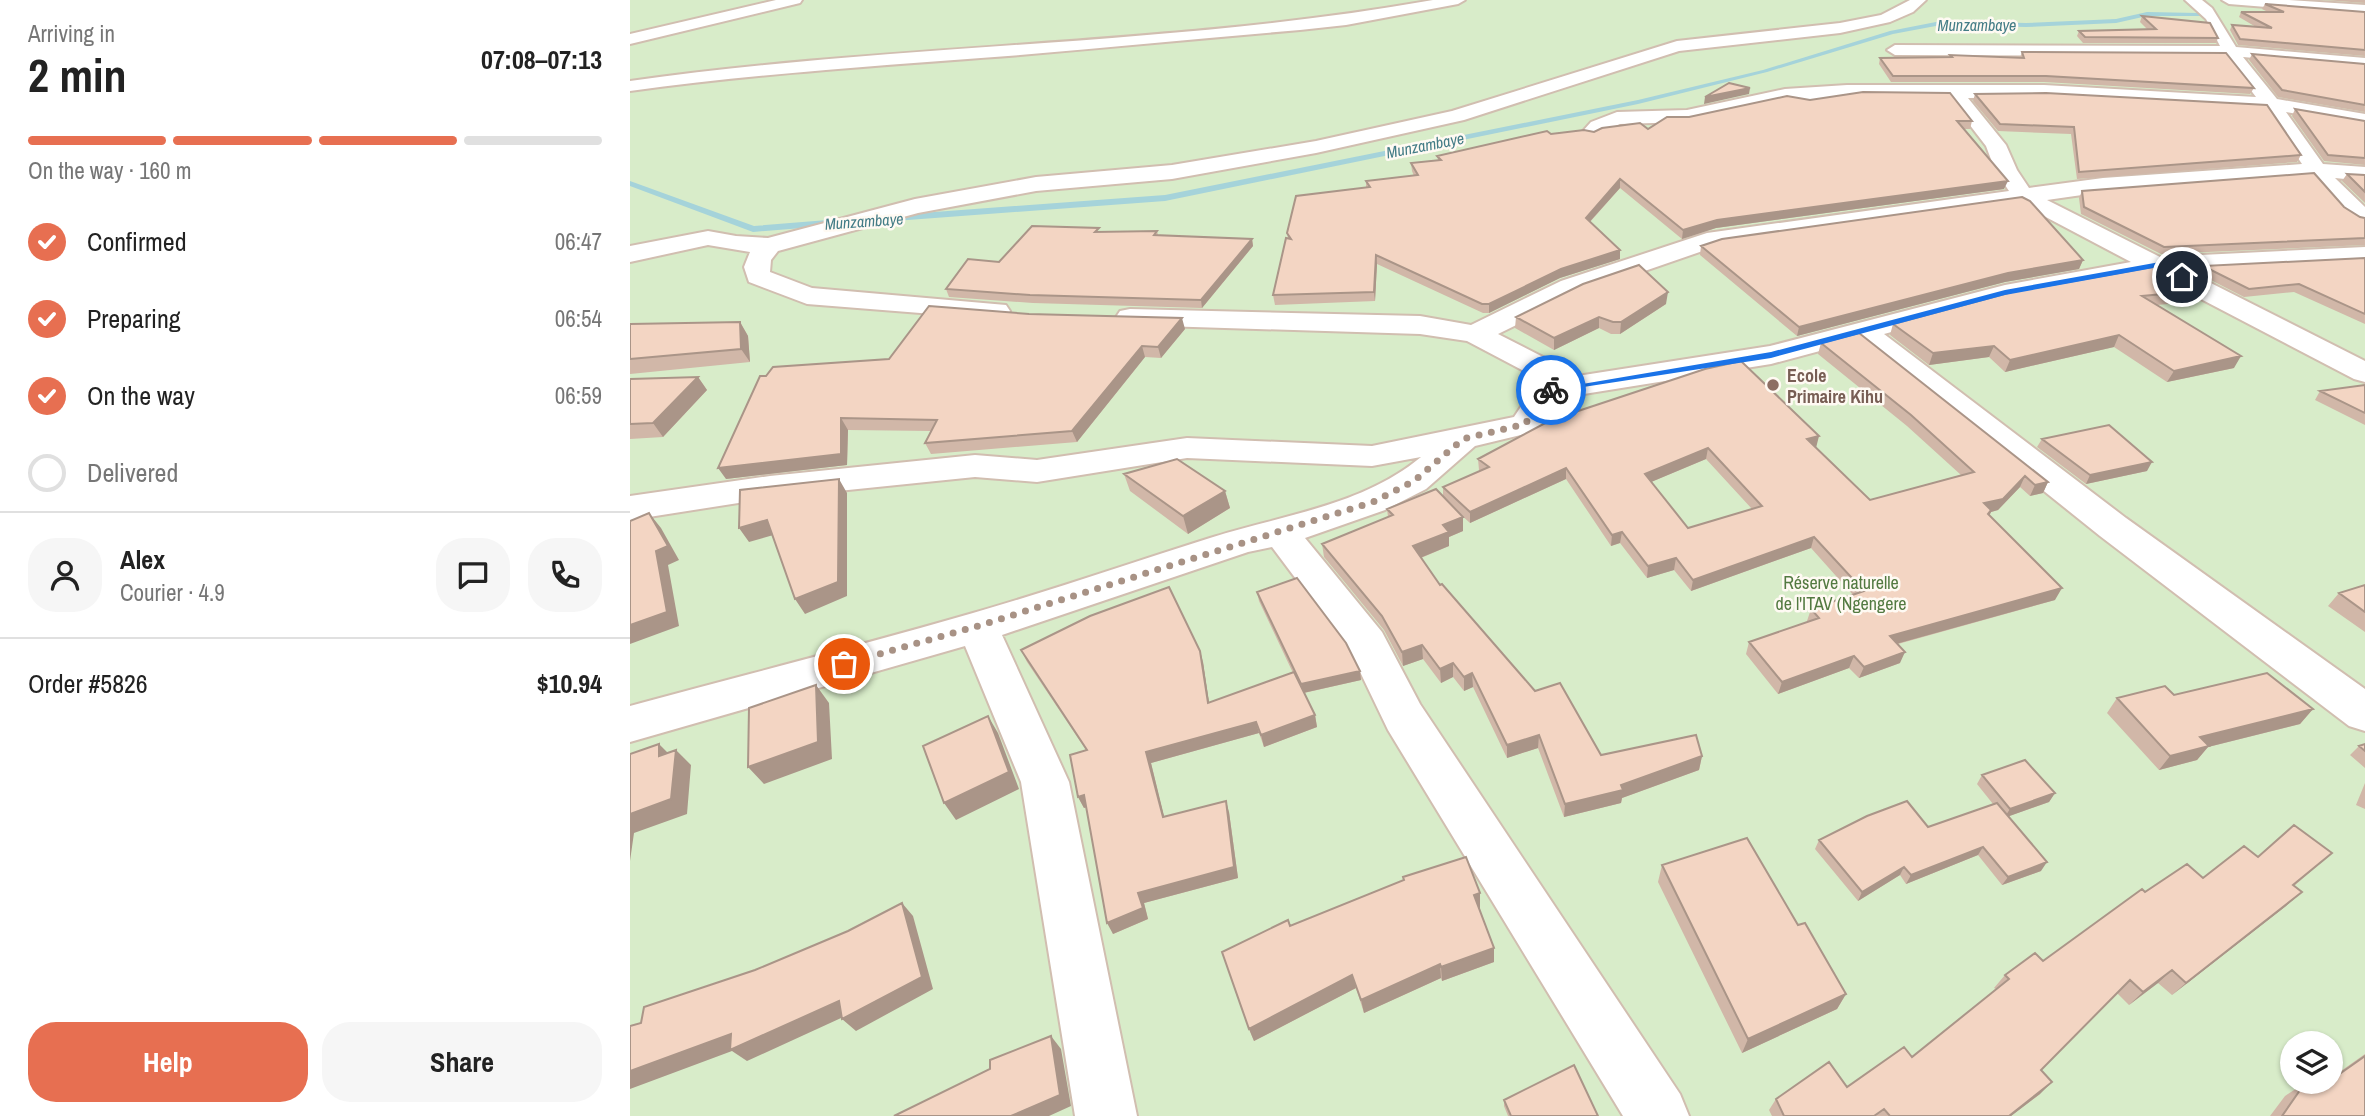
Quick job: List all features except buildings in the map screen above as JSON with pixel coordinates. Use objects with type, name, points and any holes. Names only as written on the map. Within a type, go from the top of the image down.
[{"type":"street","points":[[630,39],[795,0]]},
{"type":"street","points":[[630,86],[727,72],[834,62],[1019,50],[1311,24],[1458,0]]},
{"type":"street","points":[[630,229],[691,230],[708,238],[736,244],[769,246],[915,206],[1000,190],[1171,172],[1402,130],[1457,116],[1677,46],[1840,28],[1885,19],[1908,9],[1919,0]]},
{"type":"street","points":[[2228,0],[2365,10]]},
{"type":"street","points":[[2203,2],[2220,25],[2230,51],[2317,170],[2356,212],[2365,218]]},
{"type":"street","points":[[2341,8],[2365,30]]},
{"type":"street","points":[[1895,51],[2230,51],[2365,63]]},
{"type":"street","points":[[2005,51],[2020,63],[2044,91]]},
{"type":"street","points":[[1592,132],[1598,126],[1617,118],[1687,116],[1795,94],[1847,91],[2044,91],[2271,104],[2365,120]]},
{"type":"street","points":[[1954,93],[1996,145],[2006,170],[2024,197],[2365,373]]},
{"type":"street","points":[[1475,334],[1570,287],[1716,238],[2103,185],[2317,170],[2365,174]]},
{"type":"street","points":[[630,254],[708,238]]},
{"type":"street","points":[[769,246],[758,259],[755,268],[758,276],[807,296],[1020,313]]},
{"type":"street","points":[[630,508],[770,487],[961,467],[1037,471],[1187,448],[1372,456],[1525,424],[1549,390],[1771,355],[2005,293],[2160,265],[2365,255]]},
{"type":"street","points":[[1102,316],[1420,325],[1475,334],[1534,364],[1549,390]]},
{"type":"street","points":[[1864,332],[2113,527],[2365,713]]},
{"type":"street","points":[[630,724],[978,626],[1373,502],[1414,481],[1463,439]]},
{"type":"street","points":[[1281,533],[1367,643],[1404,718],[1658,1116]]},
{"type":"street","points":[[978,626],[1045,782],[1107,1116]]},
{"type":"green space","name":"Réserve naturelle de l'ITAV (Ngengere","points":[[630,0],[2365,0],[2365,1116],[630,1116]]},
{"type":"waterway","name":"Munzambaye","points":[[881,219],[1165,198],[1638,102],[1765,71],[1892,32],[1941,23],[2026,25],[2116,21],[2147,14],[2201,15],[2196,3],[2200,0]]},
{"type":"waterway","name":"Munzambaye","points":[[630,183],[753,229],[840,222]]},
{"type":"way so far","points":[[844,664],[978,626],[1373,502],[1414,481],[1463,439],[1525,424],[1551,390]]},
{"type":"place","name":"Ecole Primaire Kihu","points":[[1773,385]]},
{"type":"route","points":[[1551,390],[1771,355],[2005,293],[2160,265],[2182,277]]}]
